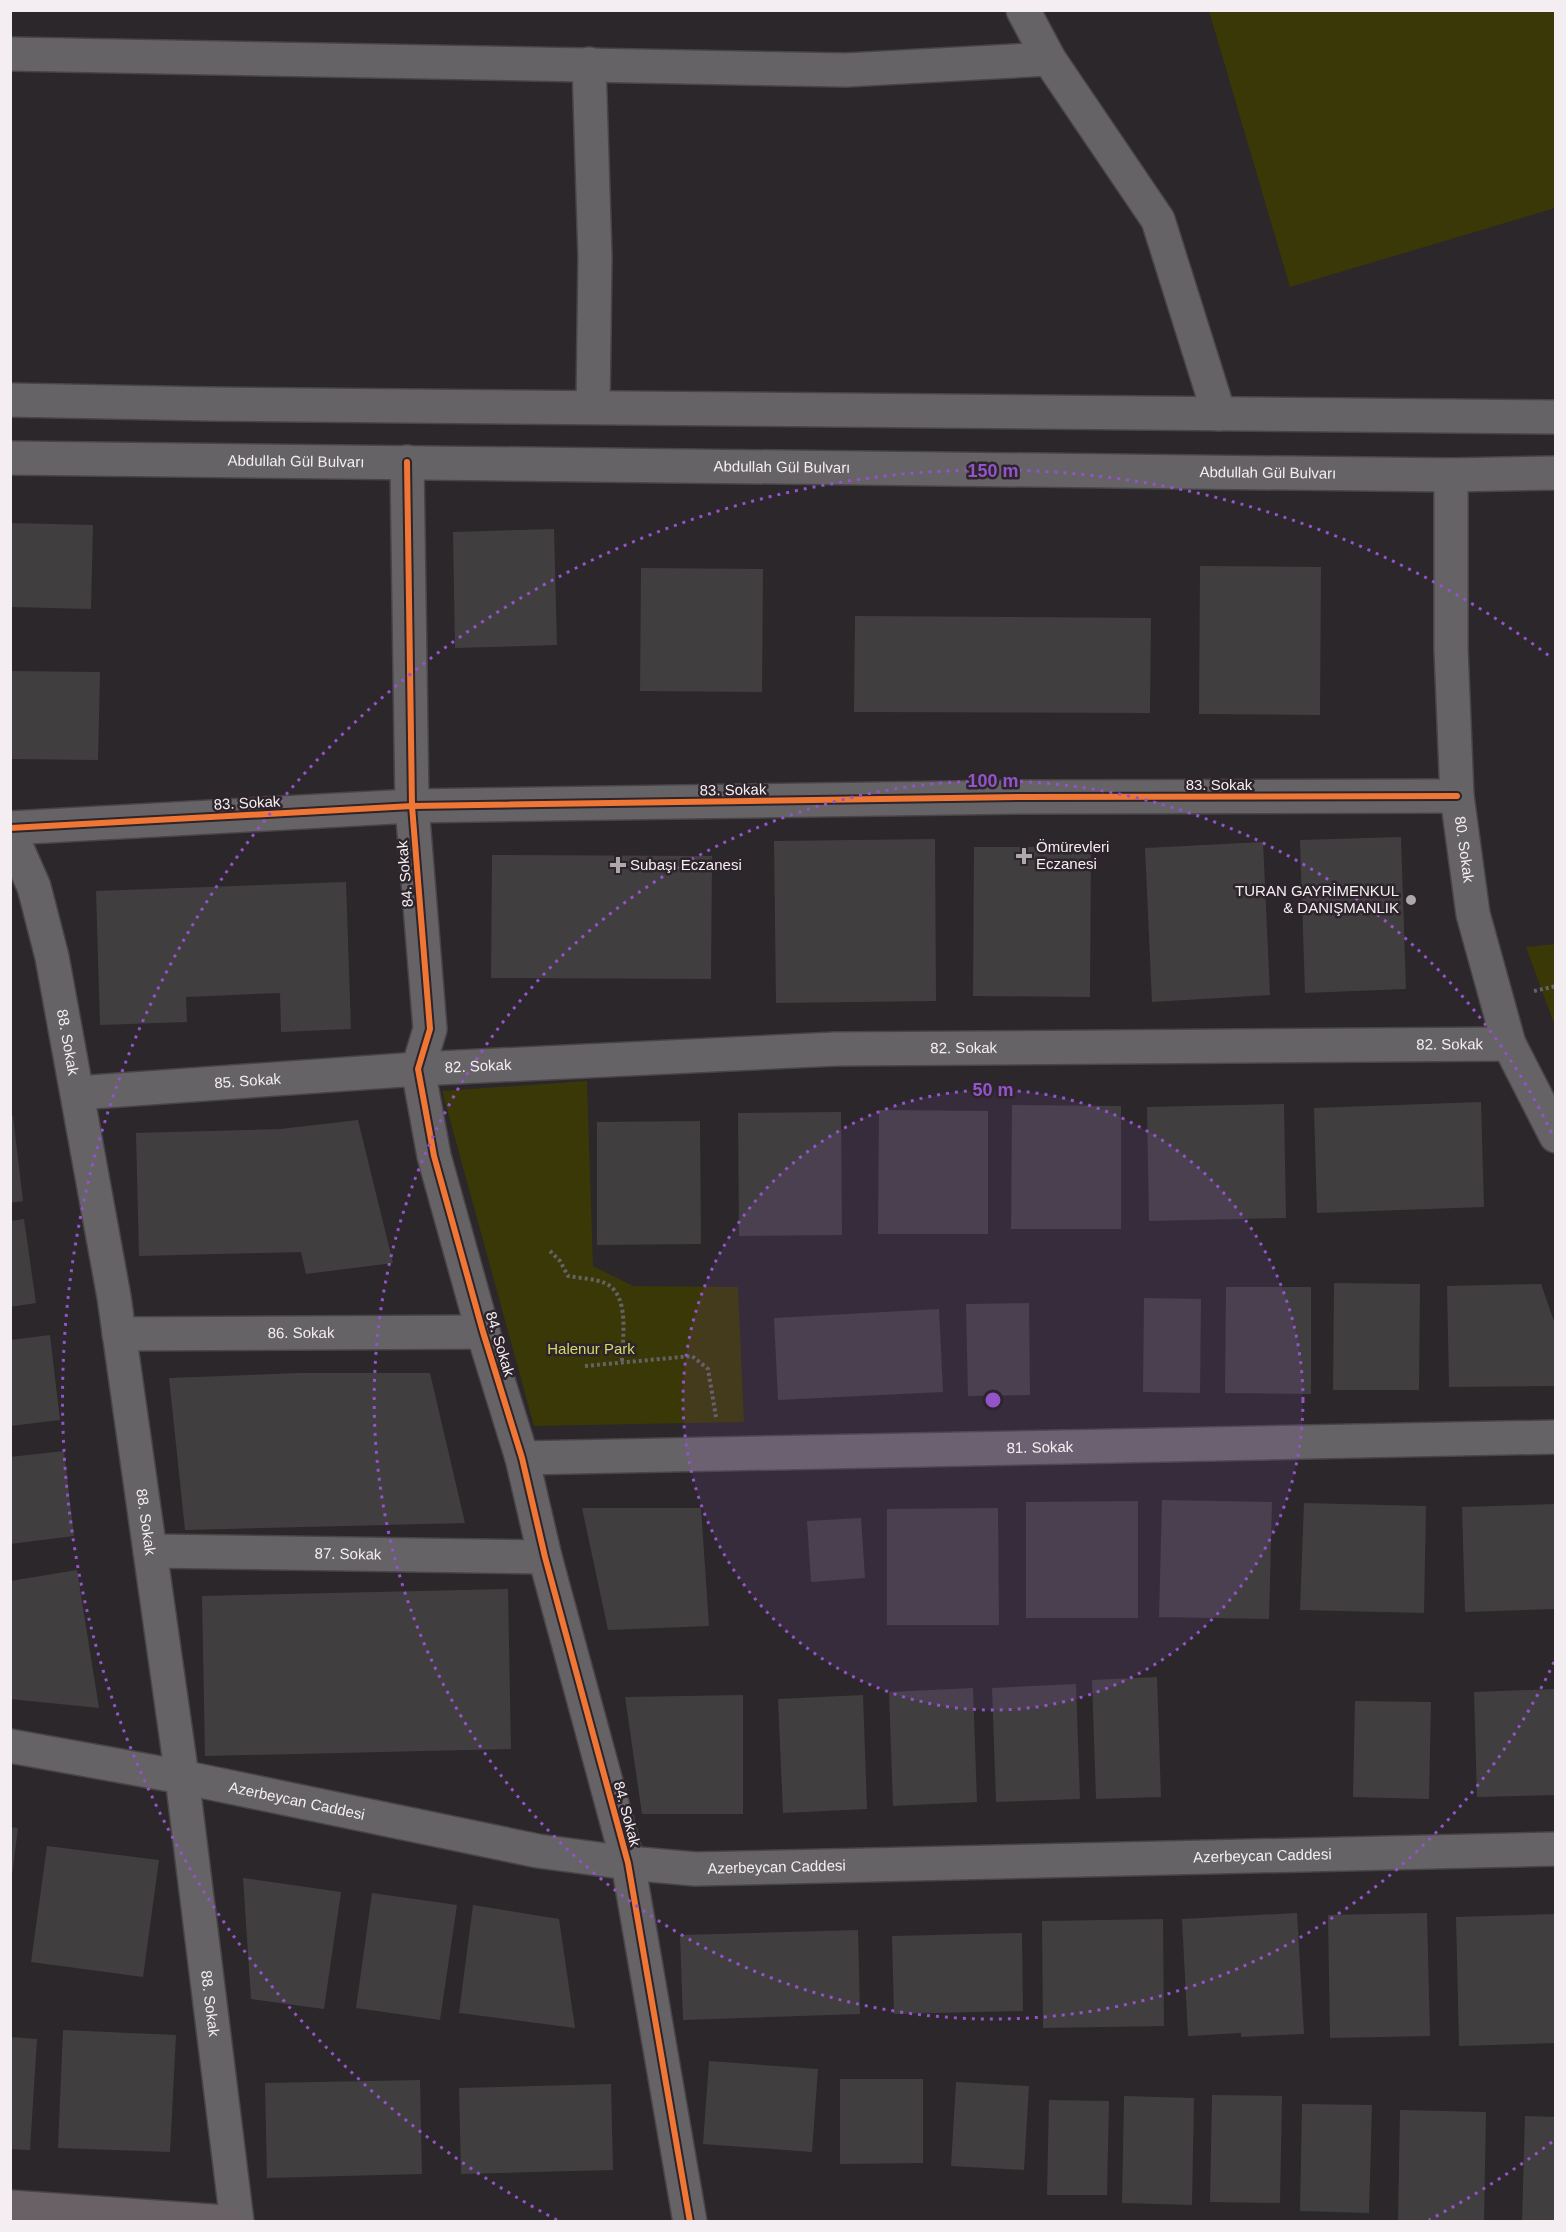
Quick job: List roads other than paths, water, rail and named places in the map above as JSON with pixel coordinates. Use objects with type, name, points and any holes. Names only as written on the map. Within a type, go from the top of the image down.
[{"type":"main road","points":[[10,2207],[226,2222]]},
{"type":"street","points":[[1023,10],[1049,58],[1158,220],[1220,414]]},
{"type":"street","points":[[10,54],[846,70],[1049,58]]},
{"type":"street","points":[[589,64],[595,257],[593,407]]},
{"type":"street","points":[[10,400],[210,404],[1556,417]]},
{"type":"street","name":"Abdullah Gül Bulvarı","points":[[10,458],[1451,475],[1556,473]]},
{"type":"street","name":"84. Sokak","points":[[407,462],[412,806],[430,1029],[418,1069],[434,1156],[483,1332],[522,1458],[545,1557],[628,1863],[690,2222]]},
{"type":"street","name":"80. Sokak","points":[[1451,475],[1451,649],[1457,796],[1473,914],[1509,1044],[1556,1136]]},
{"type":"street","name":"83. Sokak","points":[[10,830],[412,806],[1021,797],[1457,796]]},
{"type":"street","name":"88. Sokak","points":[[10,830],[34,887],[52,957],[119,1334],[182,1778],[237,2222]]},
{"type":"street","name":"82. Sokak","points":[[418,1069],[836,1049],[1509,1044]]},
{"type":"street","name":"85. Sokak","points":[[77,1093],[418,1069]]},
{"type":"street","name":"86. Sokak","points":[[119,1334],[483,1332]]},
{"type":"street","name":"81. Sokak","points":[[522,1458],[1556,1437]]},
{"type":"street","name":"87. Sokak","points":[[150,1551],[545,1557]]},
{"type":"street","name":"Azerbeycan Caddesi","points":[[10,1746],[182,1778],[538,1851],[695,1869],[1556,1849]]},
{"type":"place","name":"Ömürevleri Eczanesi","points":[[1024,856]]},
{"type":"place","name":"Subaşı Eczanesi","points":[[618,865]]},
{"type":"place","name":"TURAN GAYRİMENKUL & DANIŞMANLIK","points":[[1411,900]]},
{"type":"park label","name":"Halenur Park","points":[[591,1349]]}]
